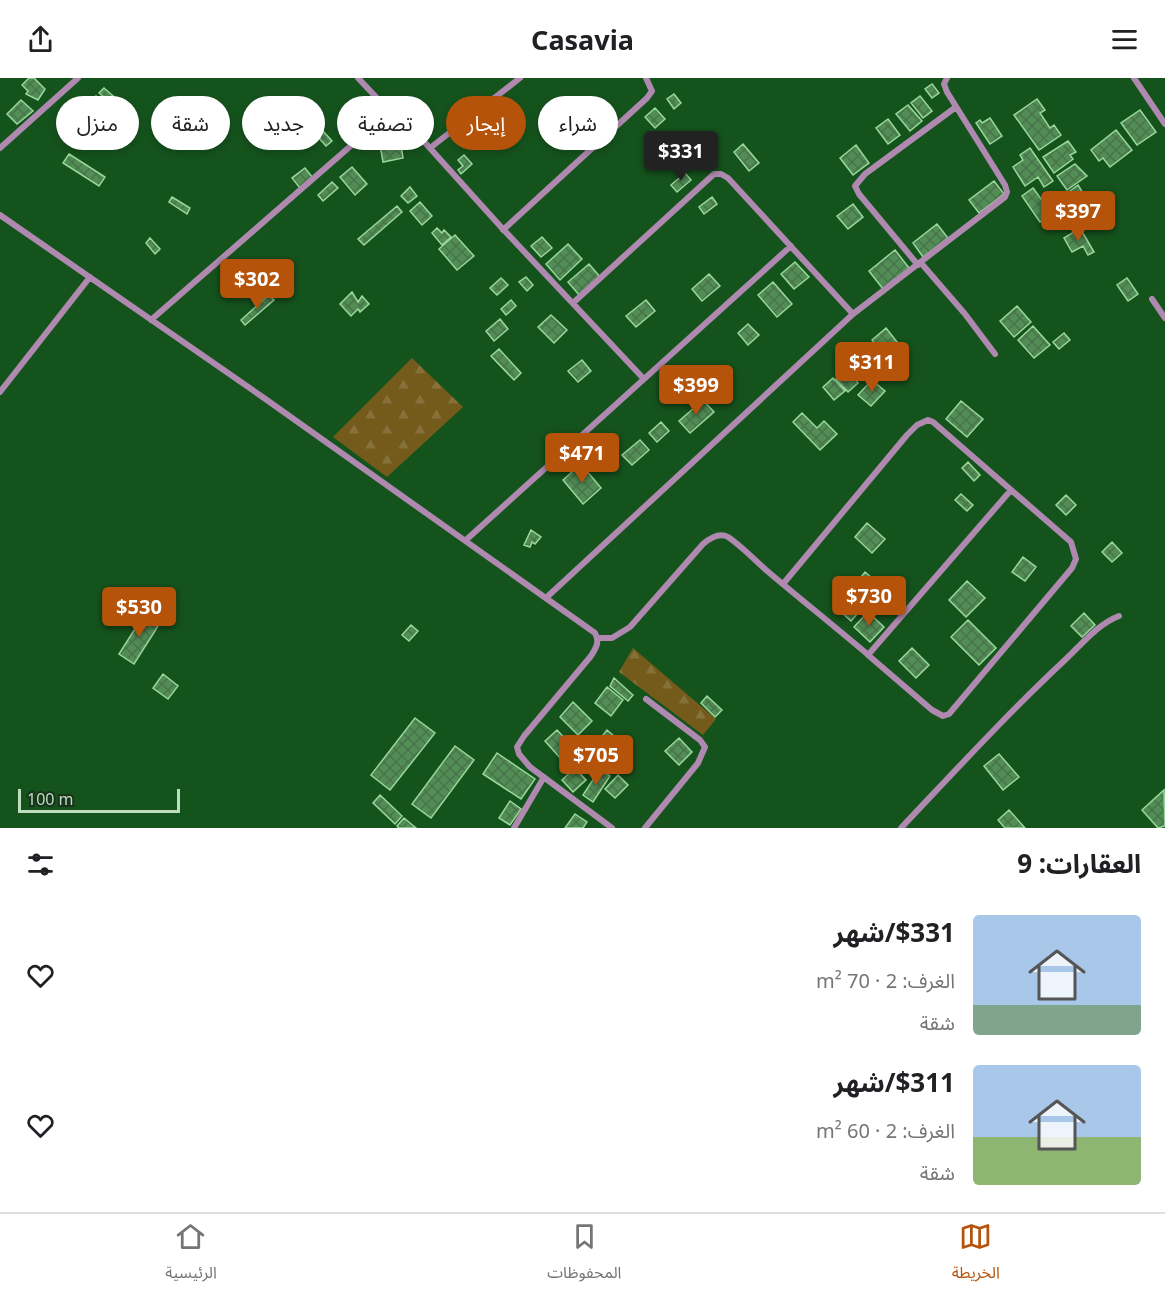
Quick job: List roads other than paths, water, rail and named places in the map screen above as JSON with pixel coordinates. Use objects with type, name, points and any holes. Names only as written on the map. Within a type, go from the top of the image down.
[{"type":"street","points":[[0,148],[78,78]]},
{"type":"street","points":[[358,78],[375,96]]},
{"type":"street","points":[[434,145],[520,78]]},
{"type":"street","points":[[503,230],[647,98],[652,91],[646,78]]},
{"type":"street","points":[[547,597],[853,314],[995,207],[1007,195],[1007,189],[1000,176],[945,87],[947,78]]},
{"type":"street","points":[[1134,78],[1165,124]]},
{"type":"street","points":[[956,107],[865,174],[855,186],[859,194],[966,314],[995,354]]},
{"type":"street","points":[[151,320],[346,150]]},
{"type":"street","points":[[432,150],[503,230],[644,378]]},
{"type":"street","points":[[573,303],[714,174],[722,174],[853,314]]},
{"type":"street","points":[[0,215],[587,626],[598,638],[598,644],[591,656],[517,747],[519,754],[544,777],[612,828]]},
{"type":"street","points":[[466,540],[791,246]]},
{"type":"street","points":[[0,392],[90,277]]},
{"type":"street","points":[[1152,299],[1165,318]]},
{"type":"street","points":[[598,638],[612,638],[620,635],[630,627],[696,552],[716,536],[728,537],[783,584],[868,655],[937,714],[943,716],[949,714],[1072,568],[1076,559],[1071,542],[928,420],[907,435],[783,584]]},
{"type":"street","points":[[868,655],[1011,490]]},
{"type":"street","points":[[901,828],[1037,685],[1107,622],[1119,616]]},
{"type":"street","points":[[645,828],[698,763],[705,747],[700,740],[646,699]]},
{"type":"street","points":[[514,828],[544,777]]}]
